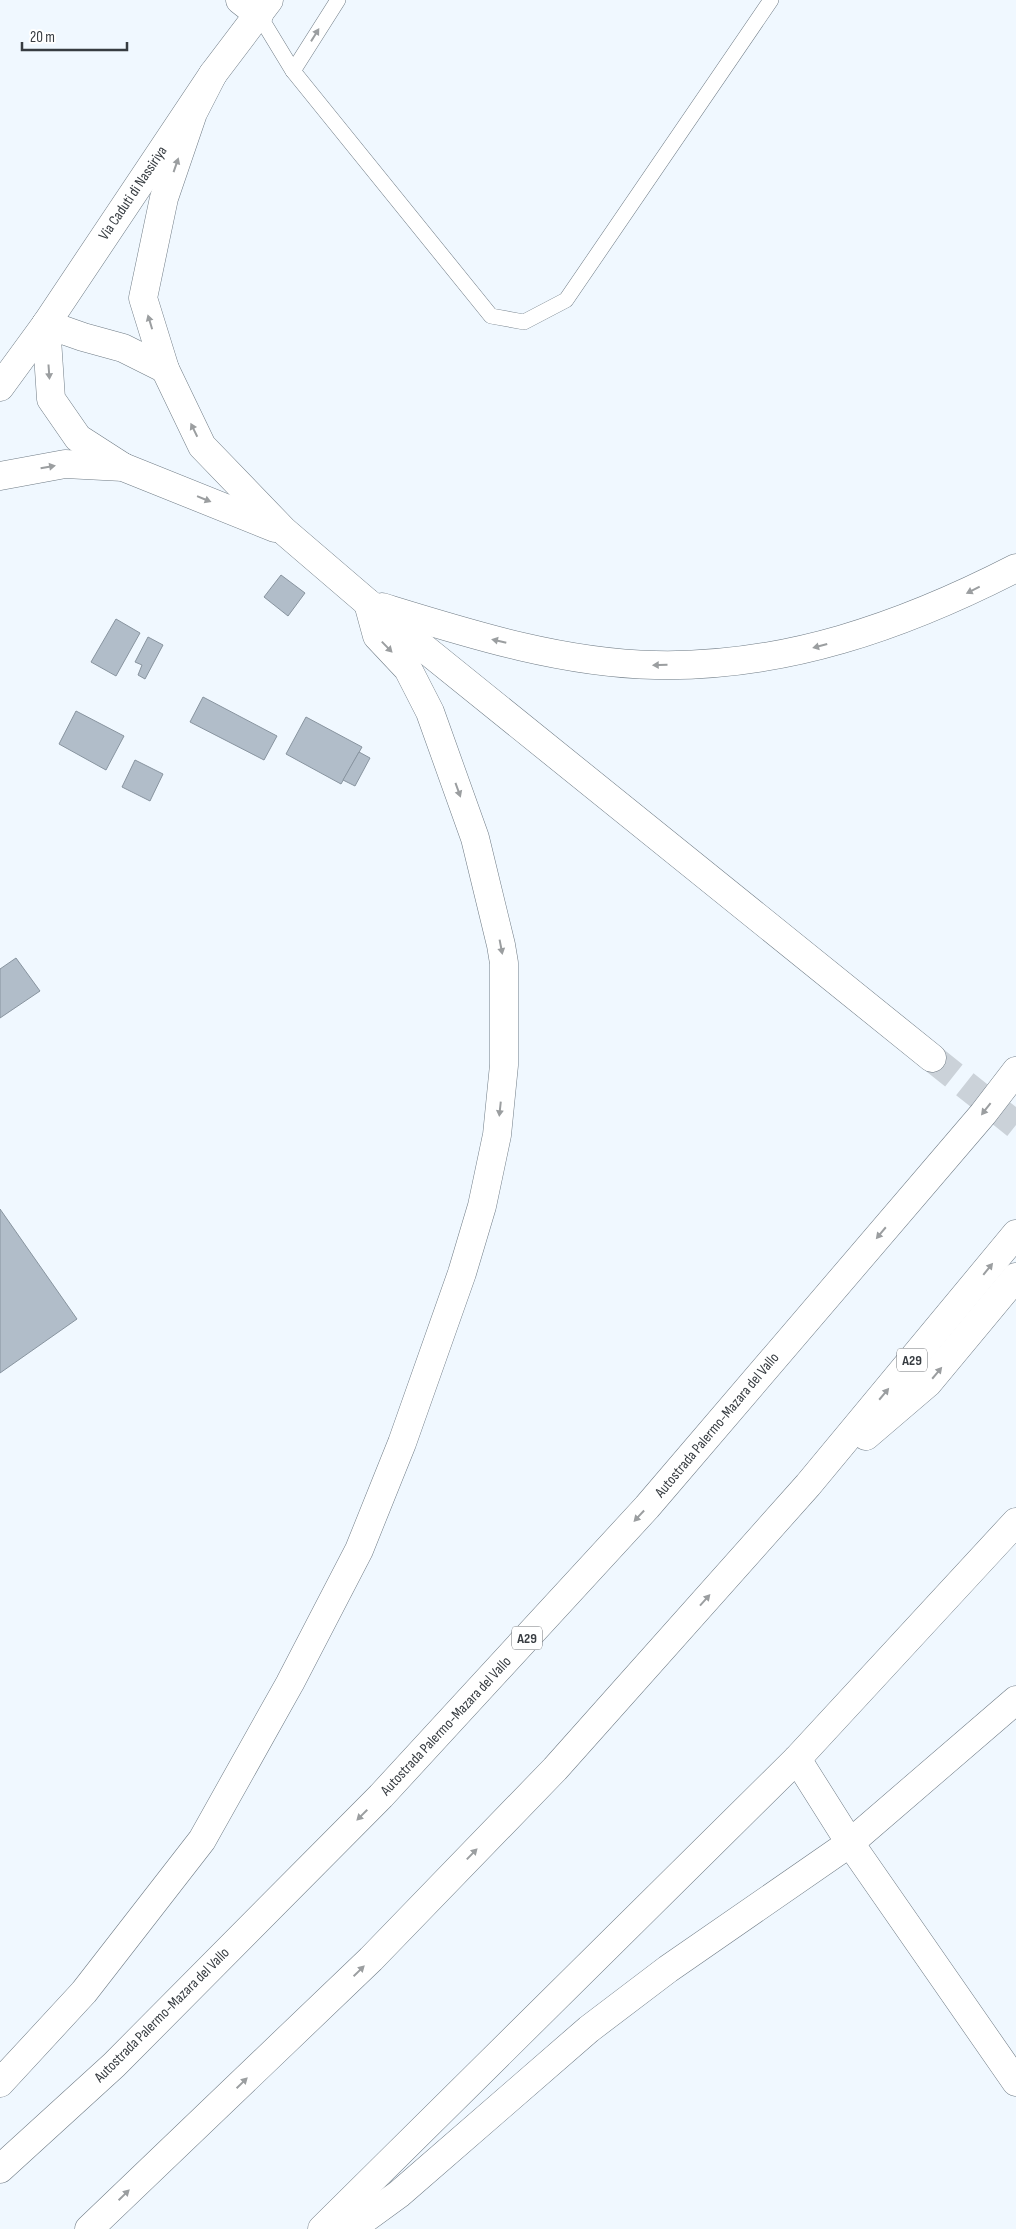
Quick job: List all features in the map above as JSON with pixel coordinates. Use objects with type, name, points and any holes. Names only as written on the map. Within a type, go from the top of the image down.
[{"type":"main road","name":"Via Caduti di Nassiriya","points":[[0,387],[46,324],[213,74],[256,5]]},
{"type":"main road","points":[[213,74],[193,113],[164,198],[143,298],[164,369],[202,446],[284,531],[368,603],[932,1058]]},
{"type":"main road","points":[[164,369],[123,348],[83,338],[46,324],[51,399],[78,438],[123,467],[284,531]]},
{"type":"main road","points":[[0,476],[65,464],[123,467]]},
{"type":"main road","points":[[368,603],[476,636],[591,660],[655,665],[740,662],[808,649],[878,630],[964,594],[1016,568]]},
{"type":"main road","points":[[0,2083],[84,1992],[202,1840],[290,1682],[359,1550],[402,1443],[462,1273],[482,1206],[497,1135],[504,1065],[504,963],[501,945],[475,838],[430,712],[408,669],[376,636],[368,603]]},
{"type":"main road","name":"Autostrada Palermo-Mazara del Vallo","points":[[0,2169],[114,2065],[388,1789],[647,1507],[976,1121],[1016,1071]]},
{"type":"main road","name":"A29","points":[[89,2229],[371,1959],[555,1769],[808,1485],[1016,1234]]},
{"type":"main road","points":[[808,1485],[928,1383],[1016,1277]]},
{"type":"main road","points":[[322,2229],[797,1759],[1016,1522]]},
{"type":"main road","points":[[351,2229],[399,2194],[590,2029],[668,1969],[850,1843],[1016,1700]]},
{"type":"main road","points":[[797,1759],[850,1843],[1016,2082]]},
{"type":"lane","points":[[293,71],[338,0]]},
{"type":"lane","points":[[256,5],[293,71],[491,316],[524,322],[566,300],[771,0]]},
{"type":"building","points":[[281,575],[305,593],[288,616],[264,597]]},
{"type":"building","points":[[116,619],[140,633],[116,676],[91,662]]},
{"type":"building","points":[[148,637],[163,645],[145,679],[138,675],[142,665],[135,662]]},
{"type":"building","points":[[203,697],[277,736],[264,760],[190,722]]},
{"type":"building","points":[[76,711],[124,736],[106,770],[59,744]]},
{"type":"building","points":[[306,717],[362,747],[341,784],[286,754]]},
{"type":"building","points":[[359,752],[370,758],[355,786],[343,780]]},
{"type":"building","points":[[135,760],[163,774],[150,801],[122,787]]},
{"type":"building","points":[[16,958],[40,991],[0,1018],[0,969]]},
{"type":"building","points":[[0,1209],[77,1319],[0,1373]]},
{"type":"tunnel","points":[[932,1058],[1016,1125]]}]
